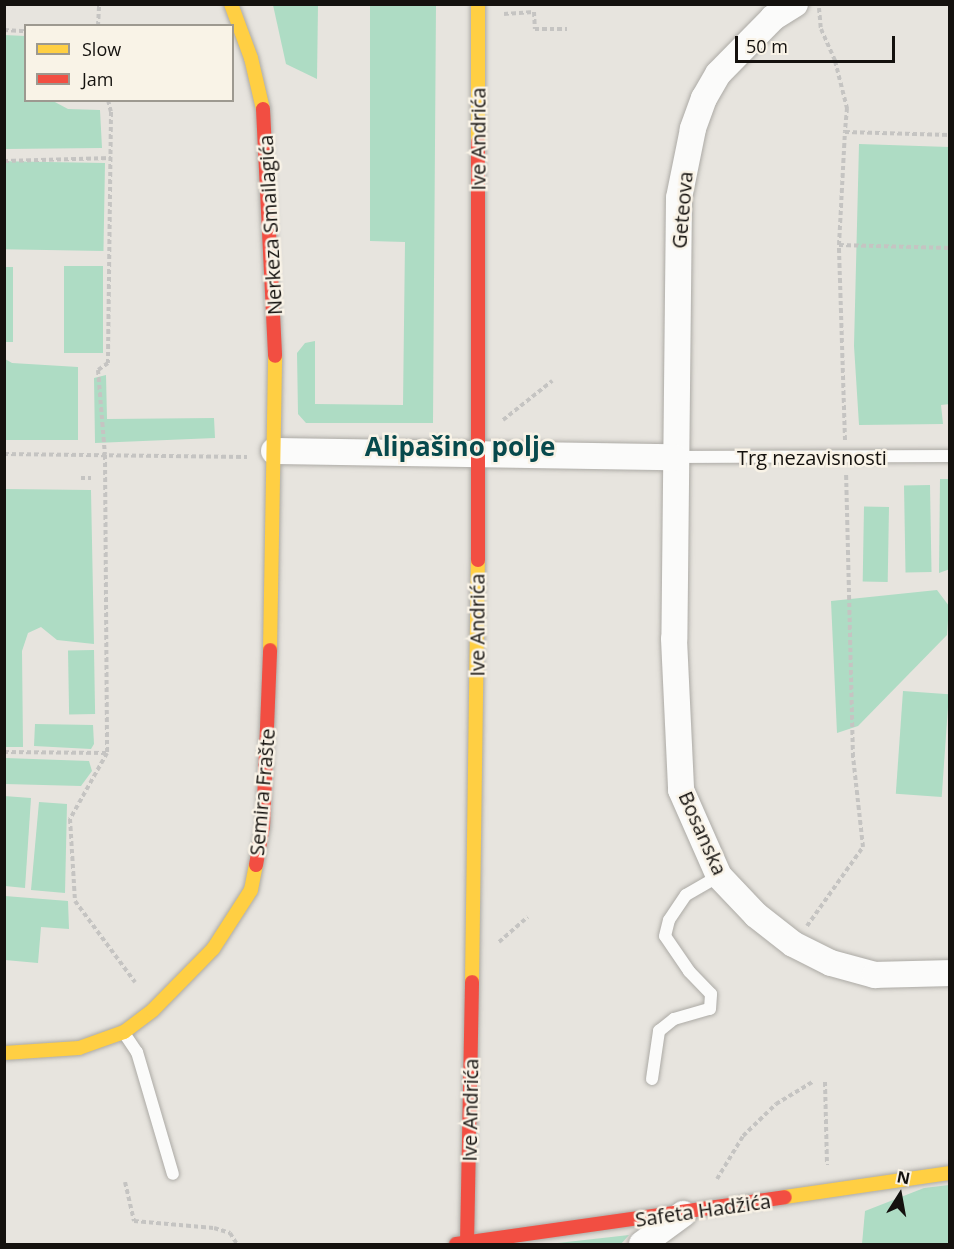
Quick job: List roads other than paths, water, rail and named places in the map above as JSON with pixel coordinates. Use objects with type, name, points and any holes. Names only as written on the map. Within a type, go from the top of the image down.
[{"type":"main road","name":"Nerkeza Smailagića","points":[[231,4],[251,58],[263,104],[275,327],[274,454]]},
{"type":"main road","name":"Ive Andrića","points":[[463,1244],[478,454],[478,4]]},
{"type":"main road","name":"Semira Frašte","points":[[4,1053],[79,1048],[124,1032],[153,1010],[213,950],[251,890],[263,828],[274,454]]},
{"type":"main road","name":"Safeta Hadžića","points":[[463,1244],[683,1214],[950,1173]]},
{"type":"street","name":"Geteova","points":[[675,457],[679,198],[693,129],[704,98],[718,74],[773,18],[795,4]]},
{"type":"street","points":[[274,454],[675,457]]},
{"type":"street","name":"Bosanska","points":[[675,457],[674,639],[681,790],[719,876],[756,915],[794,944],[831,963],[875,975],[950,973]]},
{"type":"street","points":[[642,1245],[683,1214]]},
{"type":"lane","name":"Trg nezavisnosti","points":[[675,457],[950,456]]},
{"type":"lane","points":[[651,1079],[659,1031],[674,1019],[710,1009],[711,994],[689,971],[665,936],[669,920],[686,895],[719,876]]},
{"type":"lane","points":[[124,1032],[137,1052],[173,1174]]},
{"type":"district","name":"Alipašino polje","points":[[460,447]]}]
